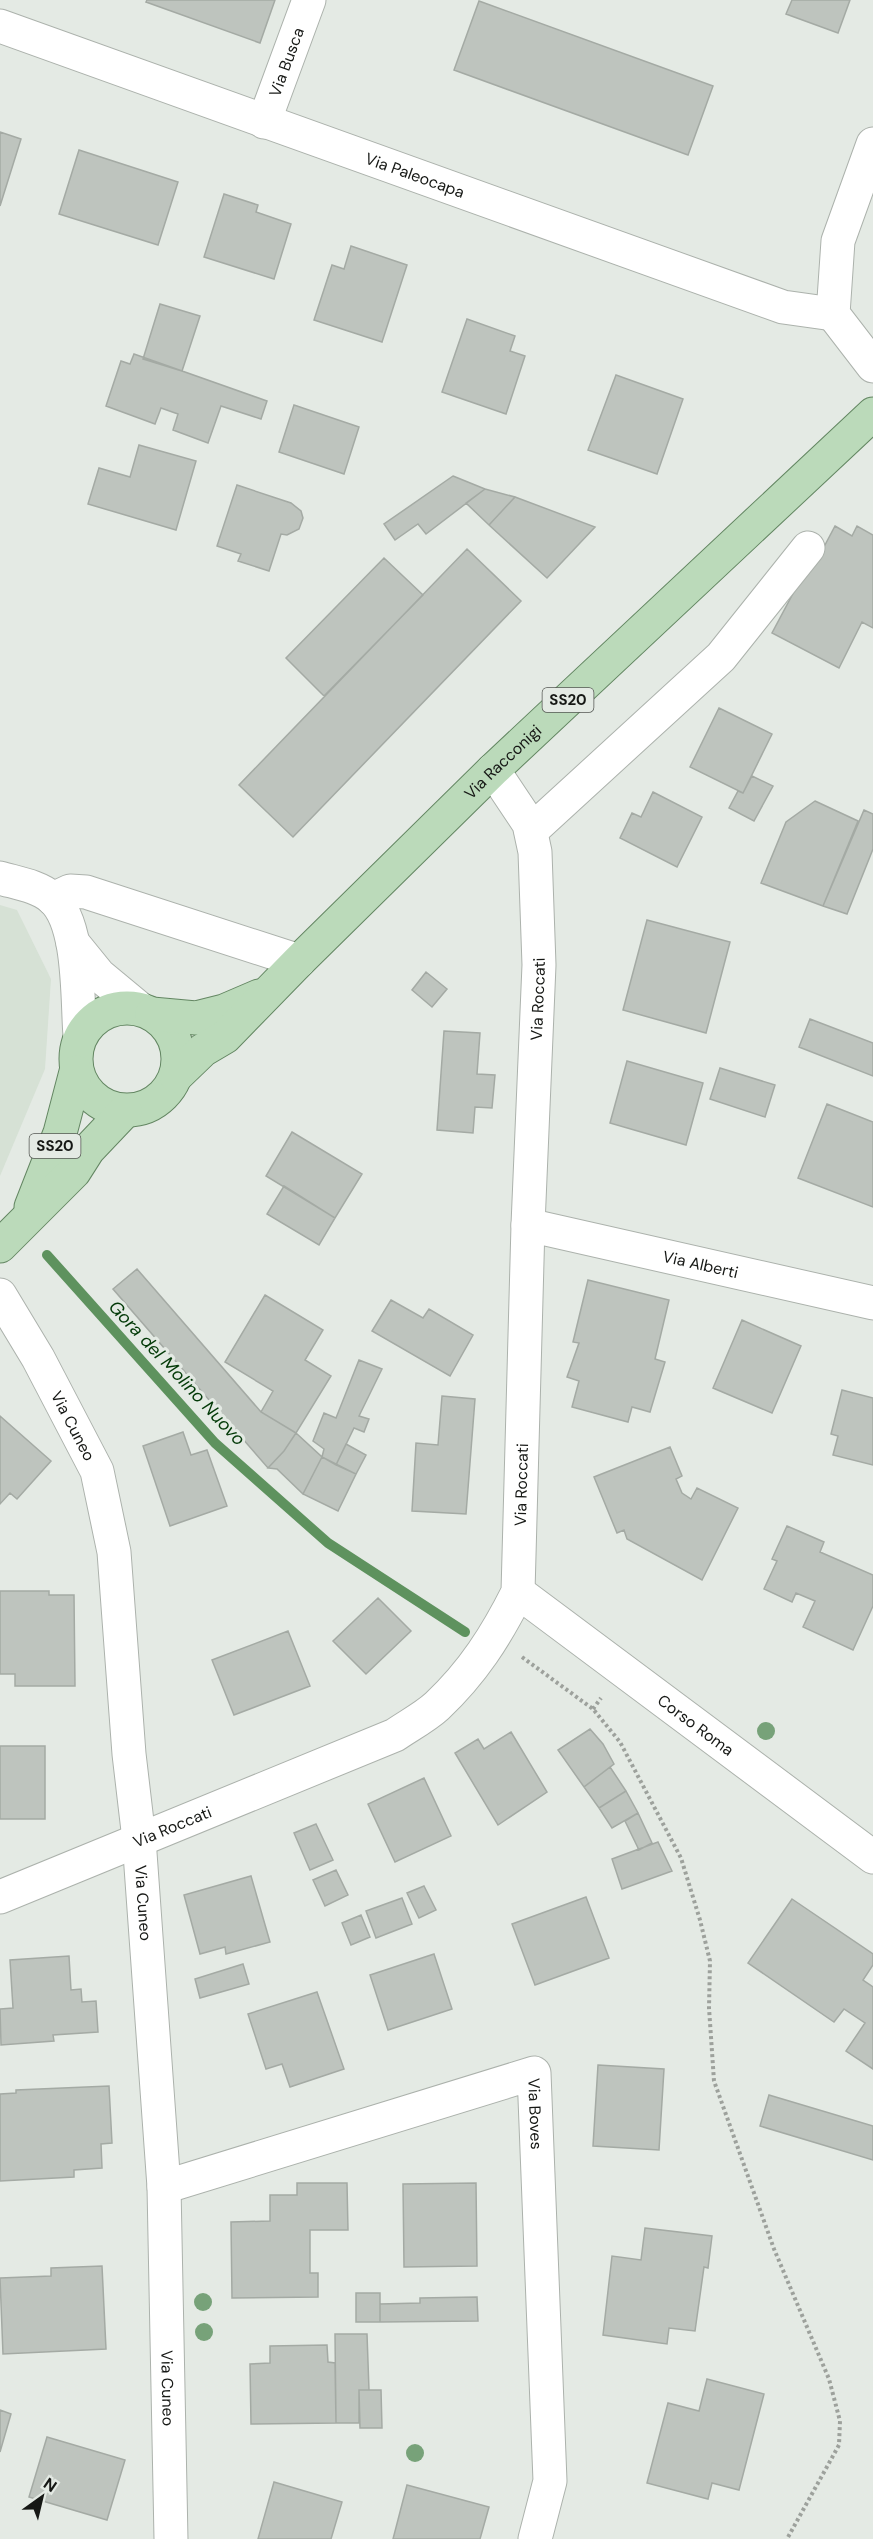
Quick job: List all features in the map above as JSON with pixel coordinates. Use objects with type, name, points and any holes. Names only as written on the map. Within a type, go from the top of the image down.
[{"type":"main road","name":"Via Racconigi","points":[[176,1076],[203,1050],[225,1037],[493,770],[873,414]]},
{"type":"main road","name":"Via Racconigi","points":[[146,1012],[195,1018],[224,1011],[269,992]]},
{"type":"main road","points":[[123,1007],[146,1012],[169,1028],[176,1043],[179,1059],[176,1076],[168,1090],[157,1101],[141,1109],[125,1111],[109,1107],[94,1099],[83,1087],[76,1071],[75,1054],[80,1036],[90,1022],[105,1012],[123,1007]]},
{"type":"main road","name":"SS20","points":[[27,1217],[60,1133],[76,1071]]},
{"type":"main road","name":"SS20","points":[[0,1246],[74,1172],[88,1150],[125,1111]]},
{"type":"street","name":"Via Busca","points":[[264,122],[309,0]]},
{"type":"street","name":"Via Paleocapa","points":[[0,26],[783,307],[833,314]]},
{"type":"street","points":[[873,144],[838,241],[833,314],[873,366]]},
{"type":"street","points":[[531,831],[721,657],[808,548]]},
{"type":"street","name":"Via Roccati","points":[[0,1897],[394,1735],[436,1708],[471,1670],[495,1638],[518,1592],[528,1225],[539,965],[535,852],[531,831],[529,824],[493,770]]},
{"type":"street","points":[[0,878],[43,891],[53,898],[65,918],[72,942],[80,1036]]},
{"type":"street","points":[[53,898],[70,891],[86,892],[299,961]]},
{"type":"street","points":[[72,942],[99,975],[146,1012]]},
{"type":"street","name":"Via Alberti","points":[[528,1225],[873,1303]]},
{"type":"street","name":"Via Cuneo","points":[[0,1295],[38,1358],[97,1471],[114,1552],[129,1754],[139,1839],[164,2187],[171,2539]]},
{"type":"street","name":"Corso Roma","points":[[518,1592],[873,1857]]},
{"type":"street","name":"Via Boves","points":[[164,2187],[534,2073],[550,2481],[535,2539]]},
{"type":"path","points":[[495,1638],[593,1709],[620,1742],[681,1858],[710,1961],[709,2008],[714,2081],[774,2249],[830,2379],[840,2421],[839,2445],[787,2539]]},
{"type":"shaded area","points":[[0,905],[17,910],[51,979],[45,1069],[0,1176]]},
{"type":"building","points":[[147,0],[275,0],[260,43],[146,2]]},
{"type":"building","points":[[792,0],[850,0],[838,33],[786,14]]},
{"type":"building","points":[[479,1],[713,86],[688,155],[454,70]]},
{"type":"building","points":[[0,132],[21,139],[0,206]]},
{"type":"building","points":[[79,150],[178,182],[158,245],[59,214]]},
{"type":"building","points":[[224,194],[258,205],[256,212],[291,224],[274,279],[204,257]]},
{"type":"building","points":[[351,246],[407,265],[382,342],[314,320],[332,265],[344,269]]},
{"type":"building","points":[[160,304],[200,316],[182,371],[143,359]]},
{"type":"building","points":[[467,319],[515,336],[510,351],[525,356],[506,414],[442,392]]},
{"type":"building","points":[[134,354],[267,401],[261,419],[221,406],[208,443],[173,430],[178,414],[161,408],[155,424],[106,406],[121,361],[130,364]]},
{"type":"building","points":[[616,375],[683,399],[657,474],[588,450]]},
{"type":"building","points":[[294,405],[359,427],[344,474],[279,452]]},
{"type":"building","points":[[139,445],[196,461],[176,530],[88,504],[99,468],[130,477]]},
{"type":"building","points":[[453,476],[485,489],[426,534],[418,524],[395,540],[384,524]]},
{"type":"building","points":[[237,485],[291,503],[301,511],[303,518],[299,529],[287,535],[281,534],[269,571],[238,561],[241,554],[217,546]]},
{"type":"building","points":[[485,489],[515,497],[489,525],[466,503]]},
{"type":"building","points":[[515,497],[595,527],[547,578],[489,525]]},
{"type":"building","points":[[835,526],[852,536],[857,526],[873,535],[873,628],[862,622],[839,668],[772,633],[812,558],[817,560]]},
{"type":"building","points":[[467,549],[521,601],[293,837],[239,785]]},
{"type":"building","points":[[384,558],[423,595],[324,696],[286,658]]},
{"type":"building","points":[[719,708],[772,734],[743,793],[690,767]]},
{"type":"building","points":[[752,776],[773,786],[754,821],[729,808],[738,791],[743,793]]},
{"type":"building","points":[[653,792],[702,817],[677,867],[620,838],[632,813],[641,817]]},
{"type":"building","points":[[815,801],[858,821],[823,906],[761,883],[786,822]]},
{"type":"building","points":[[864,810],[873,814],[873,849],[847,914],[823,906]]},
{"type":"building","points":[[647,920],[730,942],[706,1033],[623,1010]]},
{"type":"building","points":[[426,972],[447,989],[432,1007],[412,990]]},
{"type":"building","points":[[810,1019],[873,1043],[873,1076],[799,1047]]},
{"type":"building","points":[[444,1031],[480,1033],[477,1074],[495,1075],[492,1108],[475,1107],[473,1133],[437,1130]]},
{"type":"building","points":[[627,1061],[703,1083],[686,1145],[610,1123]]},
{"type":"building","points":[[720,1068],[775,1085],[765,1117],[710,1099]]},
{"type":"building","points":[[827,1104],[873,1122],[873,1207],[798,1178]]},
{"type":"building","points":[[292,1132],[362,1174],[335,1218],[266,1176]]},
{"type":"building","points":[[284,1186],[335,1218],[319,1245],[267,1214]]},
{"type":"building","points":[[137,1269],[261,1412],[296,1433],[284,1451],[268,1468],[113,1289]]},
{"type":"building","points":[[588,1280],[669,1300],[655,1359],[665,1362],[650,1412],[632,1407],[628,1422],[572,1407],[579,1381],[567,1377],[579,1343],[573,1342]]},
{"type":"building","points":[[265,1295],[323,1330],[305,1360],[331,1376],[296,1433],[261,1412],[273,1391],[225,1362]]},
{"type":"building","points":[[391,1300],[423,1318],[429,1309],[473,1335],[450,1376],[372,1331]]},
{"type":"building","points":[[742,1320],[801,1346],[772,1413],[713,1388]]},
{"type":"building","points":[[359,1360],[382,1369],[359,1416],[369,1419],[364,1432],[354,1428],[336,1465],[322,1457],[324,1449],[313,1441],[324,1413],[336,1418]]},
{"type":"building","points":[[842,1390],[873,1398],[873,1465],[833,1455],[838,1436],[831,1434]]},
{"type":"building","points":[[442,1396],[475,1399],[466,1514],[412,1511],[416,1443],[438,1445]]},
{"type":"building","points":[[0,1416],[51,1461],[17,1499],[10,1493],[0,1504]]},
{"type":"building","points":[[183,1432],[191,1455],[207,1450],[227,1506],[170,1526],[143,1446]]},
{"type":"building","points":[[296,1433],[322,1457],[303,1494],[277,1469],[268,1468],[284,1451]]},
{"type":"building","points":[[346,1444],[366,1455],[356,1474],[336,1465]]},
{"type":"building","points":[[670,1447],[682,1476],[676,1479],[682,1493],[691,1499],[697,1488],[738,1508],[702,1580],[627,1539],[624,1530],[617,1533],[594,1477]]},
{"type":"building","points":[[322,1457],[356,1474],[338,1511],[303,1494]]},
{"type":"building","points":[[787,1526],[824,1542],[820,1552],[873,1575],[873,1606],[853,1650],[803,1627],[815,1601],[796,1593],[792,1602],[764,1589],[777,1561],[772,1559]]},
{"type":"building","points":[[0,1591],[49,1591],[49,1595],[74,1595],[75,1686],[15,1686],[15,1674],[0,1674]]},
{"type":"building","points":[[378,1598],[411,1631],[366,1674],[333,1641]]},
{"type":"building","points":[[288,1631],[310,1686],[234,1715],[212,1660]]},
{"type":"building","points":[[590,1729],[603,1744],[614,1764],[584,1787],[558,1750]]},
{"type":"building","points":[[511,1732],[547,1792],[498,1825],[455,1753],[478,1739],[484,1749]]},
{"type":"building","points":[[0,1746],[45,1746],[45,1819],[0,1819]]},
{"type":"building","points":[[610,1767],[626,1791],[599,1808],[584,1787]]},
{"type":"building","points":[[424,1778],[451,1836],[395,1862],[368,1804]]},
{"type":"building","points":[[626,1791],[638,1813],[612,1828],[599,1808]]},
{"type":"building","points":[[638,1813],[652,1843],[639,1850],[625,1821]]},
{"type":"building","points":[[316,1824],[333,1860],[310,1870],[294,1833]]},
{"type":"building","points":[[658,1842],[672,1871],[622,1889],[612,1859]]},
{"type":"building","points":[[336,1870],[348,1895],[325,1906],[313,1880]]},
{"type":"building","points":[[251,1876],[270,1942],[226,1954],[225,1947],[200,1954],[184,1895]]},
{"type":"building","points":[[424,1886],[436,1910],[419,1918],[407,1893]]},
{"type":"building","points":[[586,1897],[609,1958],[535,1985],[512,1924]]},
{"type":"building","points":[[402,1898],[412,1924],[376,1938],[366,1911]]},
{"type":"building","points":[[792,1899],[873,1954],[873,1965],[863,1980],[873,1987],[873,2069],[846,2051],[865,2023],[844,2009],[834,2022],[748,1963]]},
{"type":"building","points":[[361,1915],[370,1937],[351,1945],[342,1923]]},
{"type":"building","points":[[434,1954],[452,2009],[388,2030],[370,1975]]},
{"type":"building","points":[[69,1956],[71,1990],[81,1989],[82,2002],[96,2001],[98,2032],[53,2035],[54,2041],[1,2045],[0,2009],[13,2008],[10,1960]]},
{"type":"building","points":[[243,1964],[249,1984],[200,1998],[195,1979]]},
{"type":"building","points":[[317,1992],[344,2069],[290,2087],[282,2064],[266,2069],[248,2014]]},
{"type":"building","points":[[598,2065],[664,2069],[659,2150],[593,2146]]},
{"type":"building","points":[[109,2086],[112,2143],[101,2144],[102,2168],[74,2170],[74,2177],[0,2181],[0,2094],[16,2093],[16,2090]]},
{"type":"building","points":[[769,2095],[873,2126],[873,2160],[760,2126]]},
{"type":"building","points":[[297,2183],[347,2183],[348,2230],[310,2230],[310,2273],[318,2273],[318,2297],[232,2298],[231,2222],[270,2221],[270,2195],[297,2195]]},
{"type":"building","points":[[476,2183],[477,2266],[404,2267],[403,2184]]},
{"type":"building","points":[[645,2228],[712,2236],[708,2268],[704,2267],[695,2331],[669,2328],[667,2344],[603,2335],[612,2256],[641,2260]]},
{"type":"building","points":[[102,2266],[106,2349],[3,2354],[0,2278],[51,2276],[51,2268]]},
{"type":"building","points":[[356,2293],[380,2293],[380,2322],[356,2322]]},
{"type":"building","points":[[477,2297],[478,2321],[380,2322],[380,2304],[420,2303],[420,2298]]},
{"type":"building","points":[[335,2334],[367,2334],[369,2390],[359,2390],[359,2423],[336,2423]]},
{"type":"building","points":[[327,2345],[328,2362],[335,2363],[336,2423],[251,2424],[250,2364],[270,2363],[270,2346]]},
{"type":"building","points":[[707,2379],[764,2394],[739,2490],[712,2483],[708,2499],[647,2483],[668,2403],[699,2411]]},
{"type":"building","points":[[359,2390],[381,2390],[382,2428],[360,2428]]},
{"type":"building","points":[[0,2410],[11,2414],[0,2452]]},
{"type":"building","points":[[47,2437],[125,2460],[107,2520],[29,2497]]},
{"type":"building","points":[[274,2482],[342,2502],[331,2539],[258,2539]]},
{"type":"building","points":[[407,2485],[489,2507],[480,2539],[393,2539]]},
{"type":"waterway","name":"Gora del Molino Nuovo","points":[[47,1255],[215,1443],[328,1543],[465,1632]]}]
